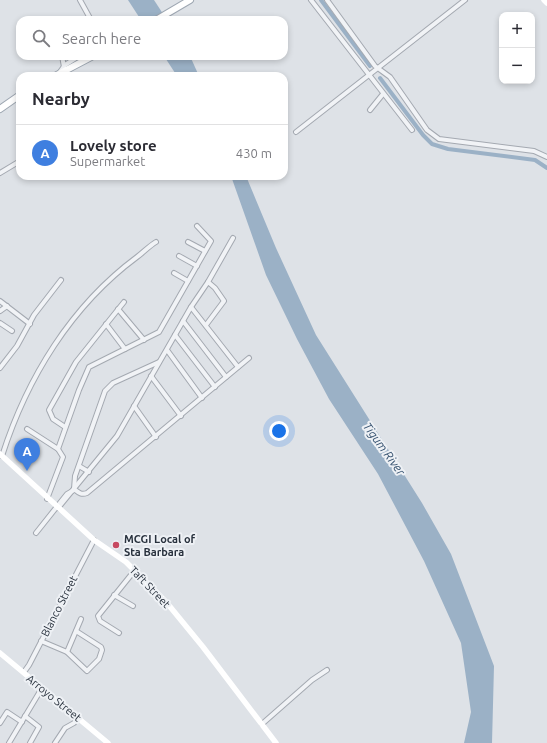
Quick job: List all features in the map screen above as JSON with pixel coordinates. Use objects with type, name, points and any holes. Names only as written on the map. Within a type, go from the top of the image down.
[{"type":"main road","points":[[163,16],[190,0]]},
{"type":"main road","points":[[544,0],[547,3]]},
{"type":"main road","points":[[63,72],[85,60]]},
{"type":"main road","points":[[0,109],[16,98]]},
{"type":"main road","name":"Taft Street","points":[[1,455],[47,499],[94,540],[135,570],[171,609],[276,743]]},
{"type":"main road","name":"Arroyo Street","points":[[0,653],[108,743]]},
{"type":"street","points":[[80,0],[89,16]]},
{"type":"street","points":[[311,0],[412,130]]},
{"type":"street","points":[[327,0],[378,68],[390,77],[427,130],[434,137],[439,139],[534,151],[547,157]]},
{"type":"street","points":[[296,132],[369,74],[406,48],[465,0]]},
{"type":"street","points":[[63,60],[64,67]]},
{"type":"street","points":[[60,72],[74,60]]},
{"type":"street","points":[[370,110],[383,94]]},
{"type":"street","points":[[0,174],[16,164]]},
{"type":"street","points":[[58,449],[65,427],[89,367],[159,332],[211,241],[197,226]]},
{"type":"street","points":[[36,533],[67,494],[74,489],[89,472],[117,436],[191,307],[208,282],[233,238]]},
{"type":"street","points":[[1,455],[12,426],[40,368],[67,327],[104,283],[156,242]]},
{"type":"street","points":[[188,242],[205,251]]},
{"type":"street","points":[[179,256],[197,266]]},
{"type":"street","points":[[174,273],[188,281]]},
{"type":"street","points":[[0,368],[17,346],[34,316],[61,280]]},
{"type":"street","points":[[206,325],[224,301],[215,288],[208,282]]},
{"type":"street","points":[[0,301],[30,324]]},
{"type":"street","points":[[65,427],[53,419],[49,410],[76,362],[124,302]]},
{"type":"street","points":[[0,311],[7,306]]},
{"type":"street","points":[[191,307],[238,367]]},
{"type":"street","points":[[118,309],[144,340]]},
{"type":"street","points":[[183,321],[226,377]]},
{"type":"street","points":[[0,322],[12,331]]},
{"type":"street","points":[[106,324],[125,349]]},
{"type":"street","points":[[175,335],[215,387]]},
{"type":"street","points":[[167,350],[202,398]]},
{"type":"street","points":[[74,489],[83,494],[87,492],[156,437],[248,358]]},
{"type":"street","points":[[74,489],[74,481],[79,466],[108,387],[113,383],[160,362]]},
{"type":"street","points":[[152,376],[181,416]]},
{"type":"street","points":[[134,406],[156,437]]},
{"type":"street","points":[[27,429],[58,449],[63,457],[47,499]]},
{"type":"street","points":[[79,466],[89,472]]},
{"type":"street","name":"Blanco Street","points":[[24,672],[94,540]]},
{"type":"street","points":[[119,633],[98,619],[98,616],[135,570]]},
{"type":"street","points":[[114,596],[133,606]]},
{"type":"street","points":[[67,652],[80,619]]},
{"type":"street","points":[[41,641],[67,652],[84,670],[87,671],[99,659],[102,653],[101,648],[76,631]]},
{"type":"street","points":[[262,724],[312,680],[327,670]]},
{"type":"street","points":[[9,743],[42,688]]},
{"type":"street","points":[[0,723],[7,712],[22,722]]},
{"type":"street","points":[[25,716],[39,727],[30,743]]},
{"type":"street","points":[[55,743],[65,728],[74,723],[78,717]]},
{"type":"water","points":[[128,0],[154,0],[164,16],[138,16]]},
{"type":"water","points":[[167,60],[192,60],[197,72],[174,72]]},
{"type":"water","name":"Tigum River","points":[[232,180],[248,180],[276,248],[316,335],[422,503],[451,554],[494,666],[492,743],[464,743],[471,712],[461,643],[424,561],[378,474],[329,399],[297,339],[266,275]]},
{"type":"waterway","points":[[321,0],[370,66]]},
{"type":"waterway","points":[[380,78],[423,135],[432,144],[448,149],[535,160],[547,168]]},
{"type":"place","name":"Lovely store","points":[[27,471]]},
{"type":"place","name":"MCGI Local of Sta Barbara","points":[[116,545]]}]
